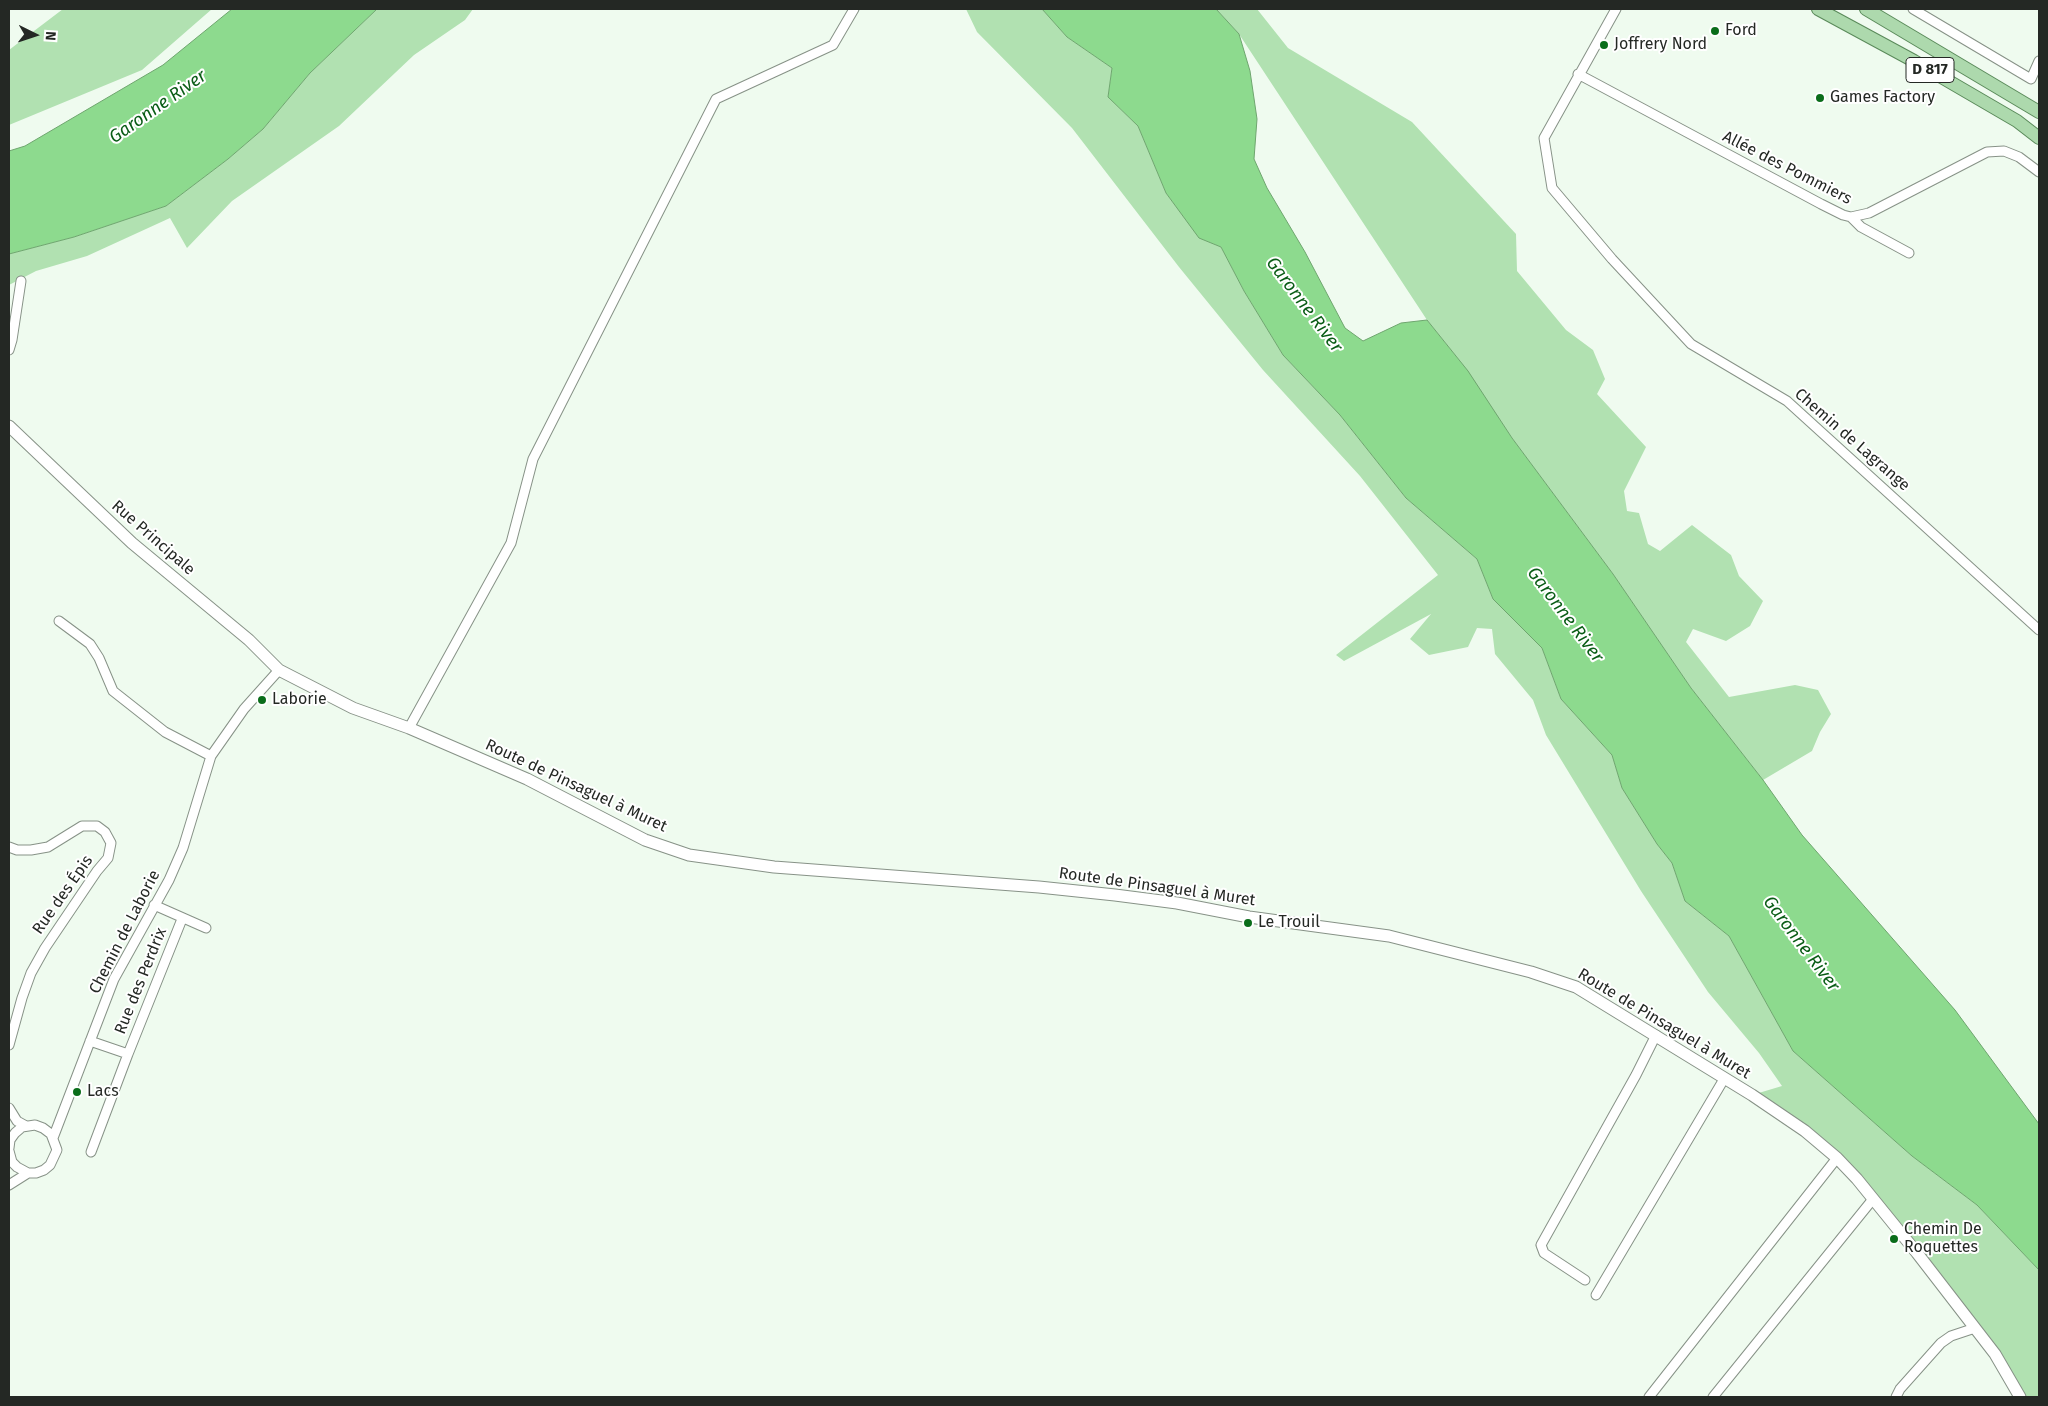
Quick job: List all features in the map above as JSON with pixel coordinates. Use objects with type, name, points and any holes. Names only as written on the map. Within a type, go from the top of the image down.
[{"type":"main road","name":"D 817","points":[[1818,9],[2017,121],[2039,138]]},
{"type":"main road","name":"D 817","points":[[1866,9],[2039,112]]},
{"type":"street","points":[[280,670],[353,708],[410,728],[511,542],[532,458],[716,99],[834,46],[854,9]]},
{"type":"street","points":[[1578,74],[1616,9]]},
{"type":"street","points":[[1913,9],[2031,79],[2039,61]]},
{"type":"street","name":"Chemin de Lagrange","points":[[1578,74],[1544,138],[1552,188],[1612,259],[1691,344],[1787,401],[2039,630]]},
{"type":"street","name":"Allée des Pommiers","points":[[1578,74],[1821,204],[1851,217],[1869,213],[1987,152],[2004,151],[2019,157],[2039,172]]},
{"type":"street","points":[[1851,217],[1861,227],[1909,253]]},
{"type":"street","points":[[9,350],[21,281]]},
{"type":"street","name":"Rue Principale","points":[[9,426],[132,543],[249,640],[280,670]]},
{"type":"street","points":[[59,621],[90,644],[99,658],[113,691],[166,732],[211,756]]},
{"type":"street","name":"Chemin de Laborie","points":[[53,1138],[114,980],[183,848],[211,756],[244,709],[280,670]]},
{"type":"street","name":"Route de Pinsaguel à Muret","points":[[410,728],[527,779],[645,840],[689,855],[774,867],[1039,887],[1177,903],[1249,917],[1389,936],[1531,972],[1576,987],[1656,1035],[1805,1131],[1837,1158],[1858,1179],[1917,1253],[1994,1354],[2020,1397]]},
{"type":"street","name":"Rue des Épis","points":[[9,847],[17,850],[48,847],[82,826],[97,826],[105,832],[111,843],[108,858],[96,871],[45,948],[31,973],[9,1045]]},
{"type":"street","name":"Rue des Perdrix","points":[[154,905],[206,928]]},
{"type":"street","name":"Rue des Perdrix","points":[[92,1152],[128,1054],[182,919]]},
{"type":"street","points":[[1585,1280],[1544,1253],[1541,1245],[1636,1075],[1656,1035]]},
{"type":"street","name":"Rue des Perdrix","points":[[90,1041],[128,1054]]},
{"type":"street","points":[[1596,1295],[1724,1078]]},
{"type":"street","points":[[10,1111],[17,1122],[26,1126]]},
{"type":"street","points":[[9,1185],[14,1178],[16,1167],[9,1149],[16,1132],[16,1123],[10,1111]]},
{"type":"street","points":[[43,1128],[53,1125],[60,1119]]},
{"type":"street","points":[[9,1185],[28,1173],[44,1170],[50,1165],[57,1150],[53,1138],[43,1128],[35,1125],[26,1126],[16,1132]]},
{"type":"street","points":[[1649,1397],[1837,1158]]},
{"type":"street","points":[[16,1167],[28,1173]]},
{"type":"street","points":[[1713,1397],[1873,1199]]},
{"type":"street","points":[[1896,1397],[1941,1343],[1951,1336],[1974,1328]]},
{"type":"shaded area","points":[[63,9],[212,9],[142,70],[9,125],[9,50]]},
{"type":"shaded area","points":[[377,9],[473,9],[465,20],[414,55],[339,126],[232,201],[187,248],[170,218],[87,256],[36,271],[9,285],[9,254],[74,237],[166,206],[228,159],[263,129],[310,73]]},
{"type":"shaded area","points":[[966,9],[1042,9],[1067,37],[1112,68],[1108,97],[1138,126],[1166,193],[1199,237],[1221,247],[1244,291],[1283,355],[1340,415],[1406,498],[1477,559],[1493,599],[1542,648],[1561,699],[1612,755],[1622,788],[1657,844],[1672,863],[1685,901],[1729,936],[1793,1051],[1912,1156],[1977,1205],[2039,1270],[2039,1397],[2020,1397],[1857,1179],[1752,1095],[1782,1086],[1759,1053],[1708,992],[1641,891],[1546,735],[1533,700],[1495,654],[1492,629],[1477,628],[1468,647],[1429,655],[1410,639],[1431,614],[1344,661],[1336,655],[1438,575],[1360,476],[1263,370],[1179,267],[1072,128],[977,32]]},
{"type":"shaded area","points":[[1216,9],[1257,9],[1288,48],[1412,122],[1516,234],[1517,271],[1566,330],[1593,350],[1605,379],[1597,394],[1646,447],[1624,491],[1627,511],[1639,513],[1648,544],[1660,551],[1692,525],[1731,555],[1739,576],[1763,601],[1750,626],[1726,641],[1693,629],[1686,642],[1729,697],[1795,685],[1818,690],[1831,714],[1820,732],[1812,751],[1763,780],[1691,688],[1613,574],[1512,438],[1459,360],[1427,320],[1239,34]]},
{"type":"water","name":"Garonne River","points":[[232,9],[377,9],[310,73],[263,129],[228,159],[166,206],[74,237],[9,254],[9,151],[25,146],[163,65]]},
{"type":"water","name":"Garonne River","points":[[1042,9],[1216,9],[1239,34],[1250,71],[1257,119],[1254,159],[1267,188],[1305,252],[1345,328],[1363,341],[1401,323],[1427,320],[1468,371],[1512,438],[1613,574],[1691,688],[1763,780],[1802,835],[1955,1010],[2039,1124],[2039,1270],[1977,1205],[1912,1156],[1793,1051],[1729,936],[1685,901],[1672,863],[1657,844],[1622,788],[1612,755],[1561,699],[1542,648],[1493,599],[1477,559],[1406,498],[1340,415],[1283,355],[1244,291],[1221,247],[1199,238],[1166,193],[1138,126],[1108,97],[1112,68],[1067,37]]},
{"type":"place","name":"Ford","points":[[1715,31]]},
{"type":"place","name":"Joffrery Nord","points":[[1604,45]]},
{"type":"place","name":"Games Factory","points":[[1820,98]]},
{"type":"place","name":"Laborie","points":[[262,700]]},
{"type":"place","name":"Le Trouil","points":[[1248,923]]},
{"type":"place","name":"Lacs","points":[[77,1092]]},
{"type":"place","name":"Chemin De Roquettes","points":[[1894,1239]]}]
